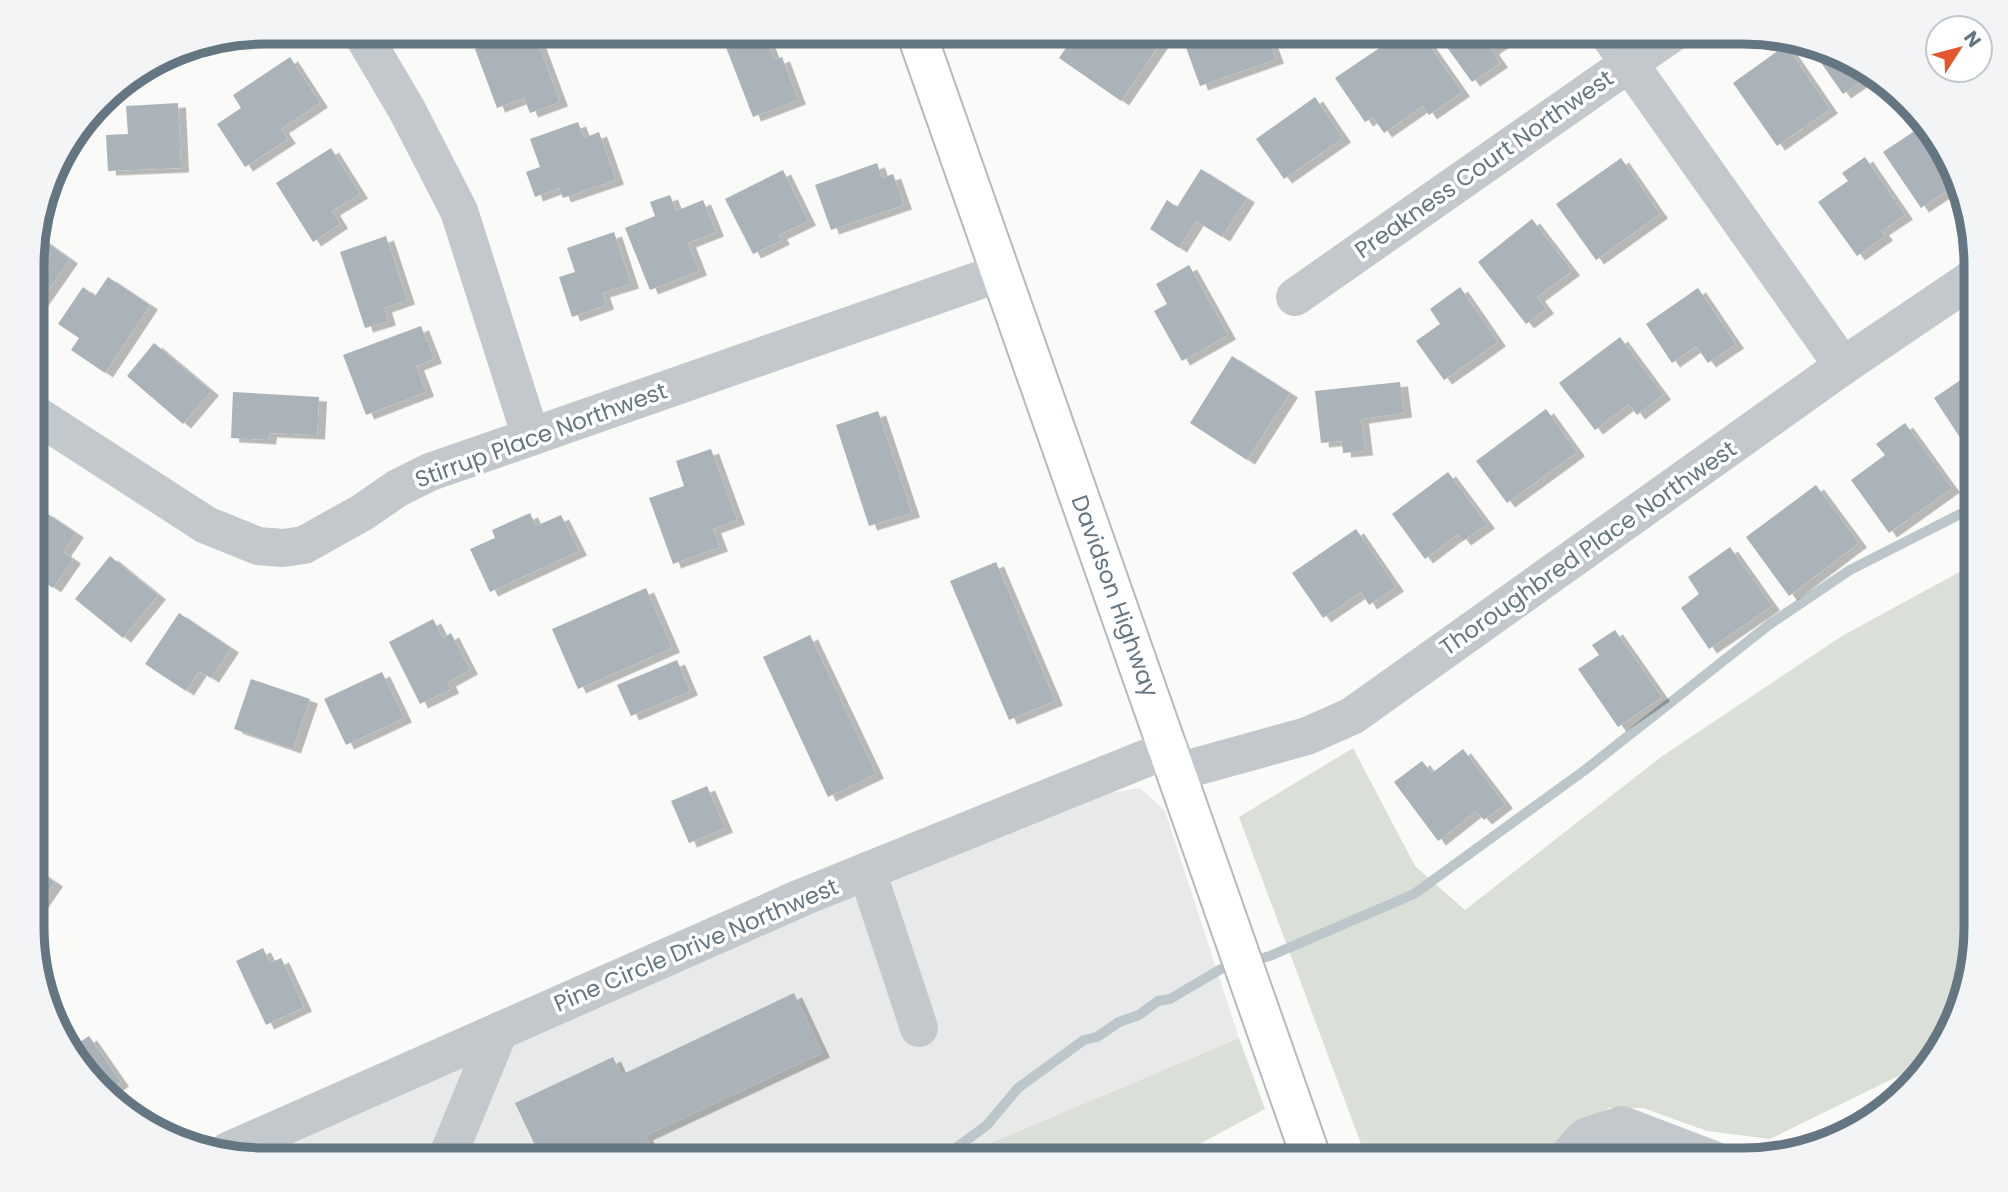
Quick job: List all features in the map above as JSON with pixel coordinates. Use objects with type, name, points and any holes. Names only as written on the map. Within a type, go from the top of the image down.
[{"type":"main road","name":"Davidson Highway","points":[[920,44],[1308,1148]]},
{"type":"street","points":[[368,44],[407,110],[459,211],[531,437]]},
{"type":"street","points":[[1616,44],[1843,366]]},
{"type":"street","name":"Preakness Court Northwest","points":[[1295,297],[1657,44]]},
{"type":"street","name":"Stirrup Place Northwest","points":[[44,420],[206,525],[258,546],[283,548],[304,545],[363,512],[396,489],[430,472],[1000,273]]},
{"type":"street","name":"Thoroughbred Place Northwest","points":[[1173,760],[1307,737],[1352,716],[1843,366],[1964,284]]},
{"type":"street","name":"Pine Circle Drive Northwest","points":[[239,1146],[803,897],[867,871],[1173,760]]},
{"type":"street","points":[[867,871],[919,1028]]},
{"type":"street","points":[[451,1148],[499,1031]]},
{"type":"street","points":[[1576,1148],[1585,1138],[1622,1125],[1682,1148]]},
{"type":"shaded area","points":[[1964,570],[1964,942],[1953,998],[1935,1038],[1913,1069],[1770,1139],[1707,1131],[1643,1108],[1609,1108],[1556,1148],[1363,1148],[1239,817],[1353,748],[1415,866],[1465,910],[1661,757],[1842,636]]},
{"type":"shaded area","points":[[1140,788],[1165,811],[1239,1038],[979,1148],[257,1147],[1086,797]]},
{"type":"shaded area","points":[[1239,1038],[1265,1109],[1192,1148],[979,1148]]},
{"type":"building","points":[[489,44],[538,44],[560,102],[530,113],[524,98],[497,108],[475,49]]},
{"type":"building","points":[[725,44],[768,44],[774,60],[782,57],[798,100],[753,117]]},
{"type":"building","points":[[1069,44],[1160,44],[1121,101],[1059,58]]},
{"type":"building","points":[[1185,44],[1270,44],[1276,59],[1200,86]]},
{"type":"building","points":[[1385,44],[1428,44],[1462,92],[1429,115],[1423,106],[1384,133],[1373,117],[1365,122],[1335,78]]},
{"type":"building","points":[[1445,44],[1500,44],[1491,50],[1500,63],[1472,82]]},
{"type":"building","points":[[1782,48],[1789,49],[1830,109],[1777,146],[1733,83]]},
{"type":"building","points":[[290,57],[320,103],[281,129],[288,139],[245,167],[217,124],[241,108],[233,95]]},
{"type":"building","points":[[1817,57],[1864,80],[1843,94]]},
{"type":"building","points":[[1315,97],[1343,138],[1284,179],[1256,139]]},
{"type":"building","points":[[178,103],[181,168],[108,171],[106,135],[128,134],[126,106]]},
{"type":"building","points":[[578,122],[584,138],[599,132],[616,180],[563,198],[559,188],[535,197],[526,172],[540,167],[530,139]]},
{"type":"building","points":[[1917,129],[1941,167],[1945,176],[1941,179],[1948,190],[1921,208],[1883,152]]},
{"type":"building","points":[[331,148],[360,194],[332,211],[340,224],[313,242],[276,183]]},
{"type":"building","points":[[1865,157],[1905,215],[1881,231],[1885,236],[1857,256],[1818,202],[1848,181],[1842,173]]},
{"type":"building","points":[[1621,158],[1660,214],[1596,260],[1556,204]]},
{"type":"building","points":[[877,163],[882,178],[893,174],[904,205],[831,230],[815,185]]},
{"type":"building","points":[[1201,169],[1247,198],[1222,237],[1196,221],[1179,248],[1150,229],[1167,200],[1177,207]]},
{"type":"building","points":[[783,170],[808,221],[779,235],[782,240],[753,254],[725,199]]},
{"type":"building","points":[[670,195],[676,211],[703,200],[716,232],[688,243],[699,271],[650,290],[625,228],[655,216],[650,202]]},
{"type":"building","points":[[1532,219],[1572,271],[1537,297],[1546,309],[1526,324],[1478,262]]},
{"type":"building","points":[[614,232],[631,284],[602,293],[606,305],[572,317],[559,277],[575,272],[567,248]]},
{"type":"building","points":[[386,236],[407,300],[384,308],[388,321],[365,328],[340,252]]},
{"type":"building","points":[[46,241],[70,259],[44,296]]},
{"type":"building","points":[[1189,265],[1228,335],[1182,361],[1154,311],[1167,304],[1156,284]]},
{"type":"building","points":[[108,277],[150,305],[105,373],[71,350],[79,338],[58,324],[83,287],[95,296]]},
{"type":"building","points":[[1460,287],[1498,342],[1444,380],[1416,341],[1440,324],[1430,309]]},
{"type":"building","points":[[1698,288],[1736,344],[1708,363],[1696,346],[1672,363],[1646,324]]},
{"type":"building","points":[[421,326],[434,359],[416,366],[426,392],[366,415],[343,355]]},
{"type":"building","points":[[1620,337],[1663,395],[1637,415],[1629,404],[1595,430],[1559,383]]},
{"type":"building","points":[[154,343],[211,391],[183,424],[127,376]]},
{"type":"building","points":[[1232,356],[1290,393],[1247,460],[1190,423]]},
{"type":"building","points":[[1964,378],[1964,444],[1934,398]]},
{"type":"building","points":[[1400,382],[1404,413],[1361,419],[1365,451],[1343,453],[1342,441],[1321,443],[1315,391]]},
{"type":"building","points":[[233,392],[319,397],[317,435],[269,433],[268,440],[231,438]]},
{"type":"building","points":[[1546,409],[1577,452],[1507,503],[1476,461]]},
{"type":"building","points":[[878,411],[912,513],[869,526],[836,425]]},
{"type":"building","points":[[1905,423],[1952,488],[1889,533],[1851,480],[1885,455],[1876,444]]},
{"type":"building","points":[[711,449],[737,520],[713,529],[720,547],[673,564],[649,498],[684,486],[676,461]]},
{"type":"building","points":[[1448,472],[1487,524],[1463,541],[1458,534],[1425,559],[1392,514]]},
{"type":"building","points":[[1816,485],[1859,543],[1789,596],[1746,537]]},
{"type":"building","points":[[44,513],[76,533],[63,552],[73,559],[53,588],[44,582]]},
{"type":"building","points":[[530,513],[536,526],[561,515],[579,551],[490,592],[470,549],[495,538],[492,530]]},
{"type":"building","points":[[1356,529],[1396,587],[1369,605],[1361,592],[1323,618],[1292,573]]},
{"type":"building","points":[[1730,547],[1772,606],[1709,649],[1681,608],[1699,594],[1688,577]]},
{"type":"building","points":[[110,556],[158,595],[123,638],[75,599]]},
{"type":"building","points":[[996,562],[1055,701],[1009,720],[950,581]]},
{"type":"building","points":[[646,588],[672,648],[578,689],[552,629]]},
{"type":"building","points":[[179,613],[231,648],[211,678],[199,671],[186,691],[145,664]]},
{"type":"building","points":[[433,619],[443,638],[451,633],[470,670],[448,682],[451,689],[420,704],[389,642]]},
{"type":"building","points":[[1615,630],[1662,697],[1618,727],[1578,669],[1599,655],[1592,645]]},
{"type":"building","points":[[810,635],[876,774],[828,797],[763,657]]},
{"type":"building","points":[[677,660],[690,691],[631,716],[617,685]]},
{"type":"building","points":[[382,672],[404,718],[346,745],[324,699]]},
{"type":"building","points":[[251,679],[310,699],[293,749],[234,729]]},
{"type":"building","points":[[1463,749],[1505,804],[1484,820],[1476,811],[1438,841],[1394,782],[1422,761],[1432,773]]},
{"type":"building","points":[[707,786],[725,828],[689,843],[671,801]]},
{"type":"building","points":[[44,874],[55,882],[44,898]]},
{"type":"building","points":[[263,948],[270,963],[281,958],[304,1007],[266,1025],[236,961]]},
{"type":"building","points":[[794,993],[822,1053],[645,1136],[651,1148],[536,1148],[515,1103],[613,1057],[621,1075]]},
{"type":"building","points":[[89,1036],[121,1082],[113,1087],[77,1044]]},
{"type":"waterway","points":[[1252,961],[1270,956],[1414,894],[1585,770],[1770,624],[1850,570],[1964,512]]},
{"type":"waterway","points":[[956,1148],[987,1125],[1018,1088],[1084,1040],[1097,1037],[1119,1022],[1139,1015],[1158,1001],[1170,999],[1221,969],[1237,964]]}]
